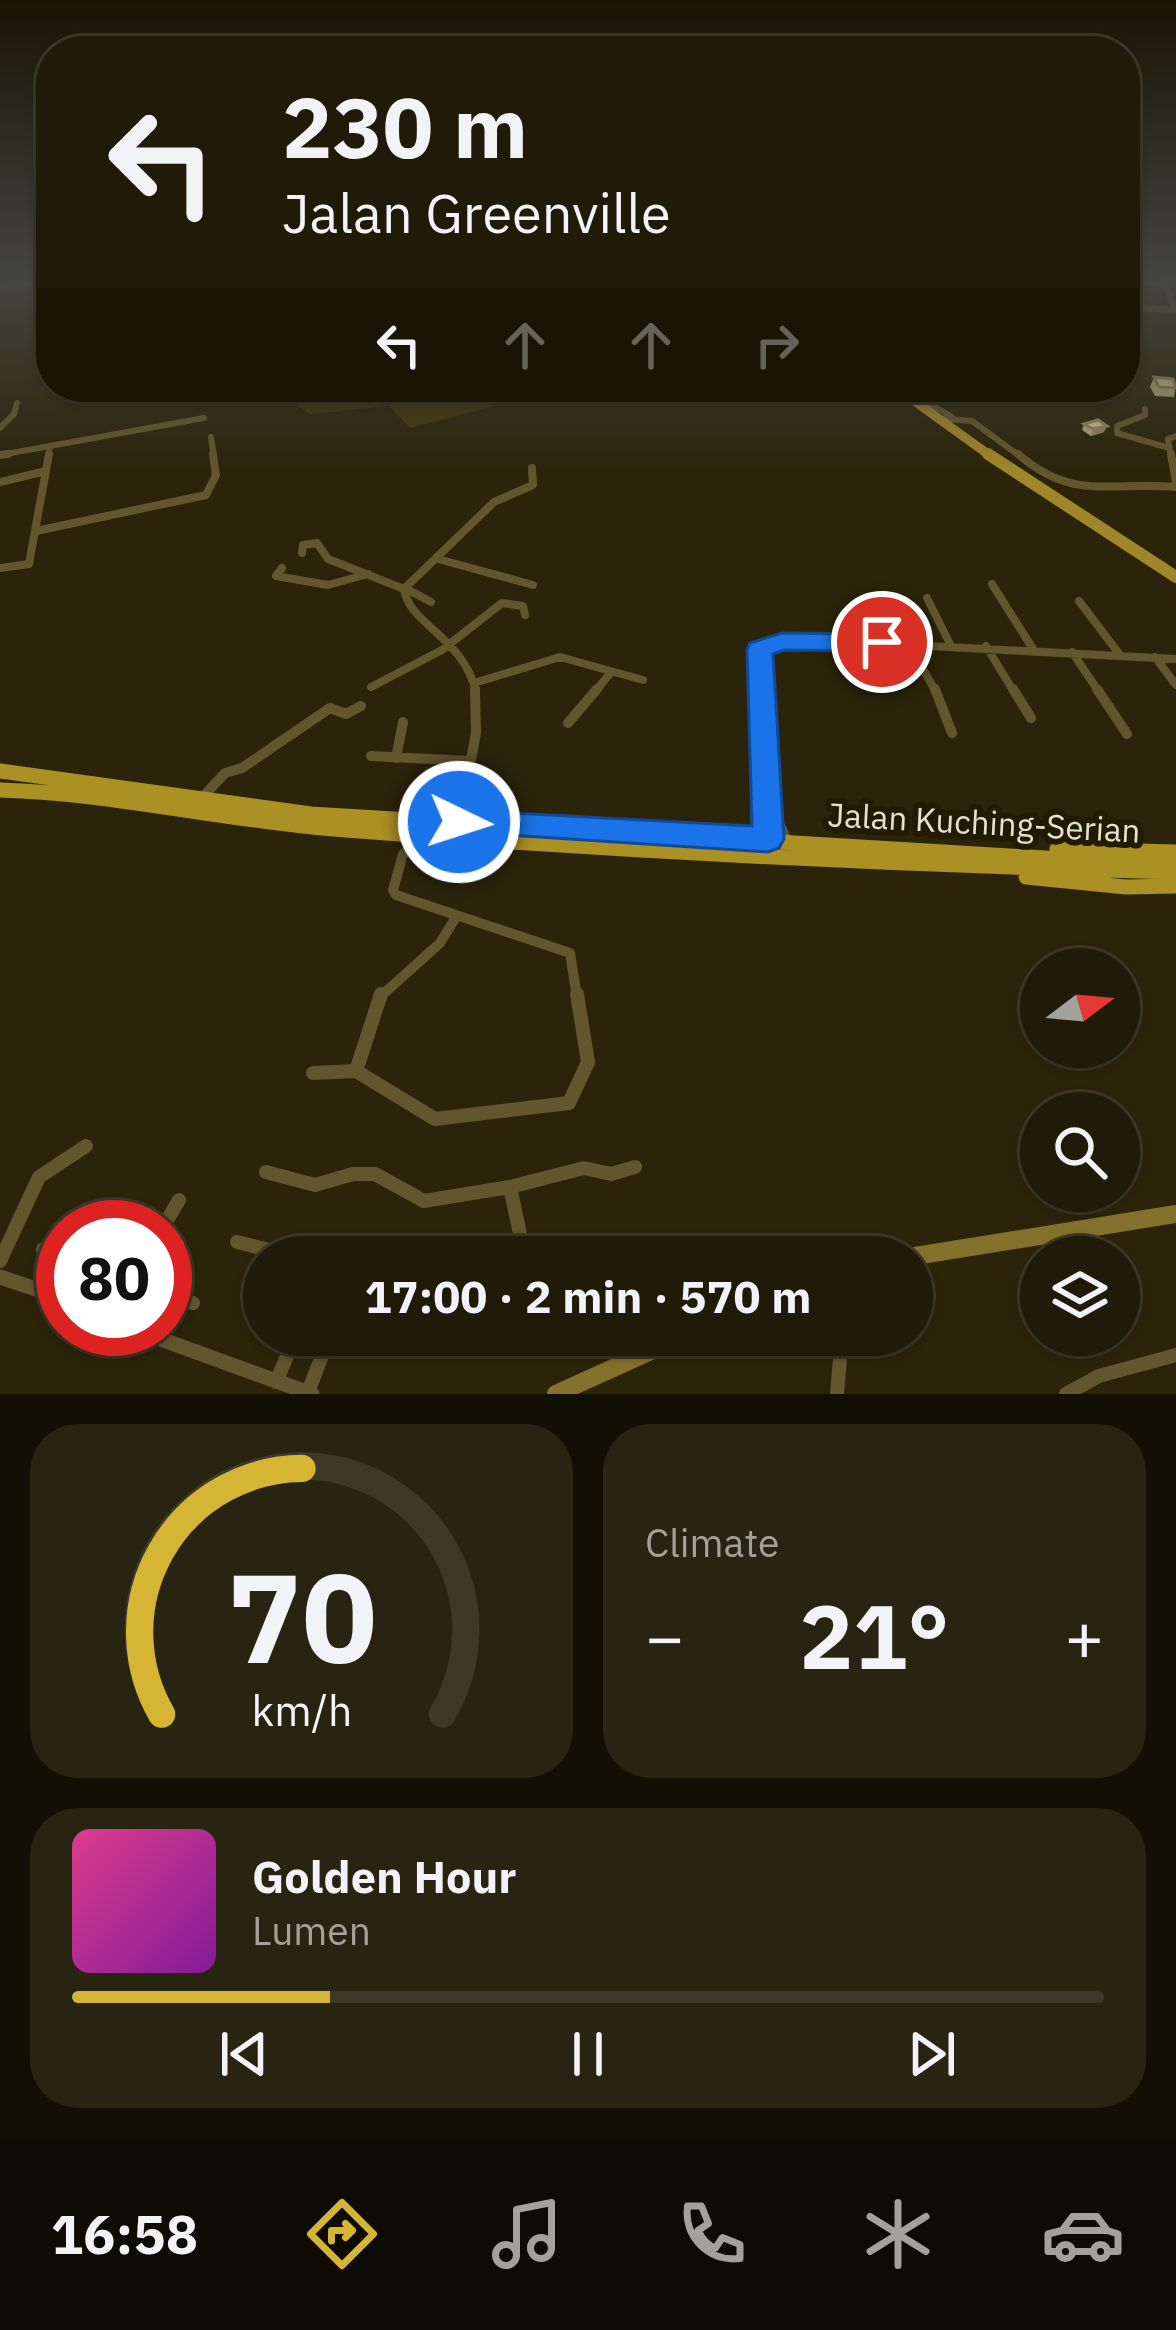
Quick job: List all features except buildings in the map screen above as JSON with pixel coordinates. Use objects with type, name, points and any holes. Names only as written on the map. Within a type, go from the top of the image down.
[{"type":"highway","name":"Jalan Kuching-Serian","points":[[0,771],[311,814],[787,840],[977,859],[1176,862]]},
{"type":"highway","name":"Jalan Kuching-Serian","points":[[0,790],[88,793],[259,823],[383,832],[1176,872]]},
{"type":"highway","points":[[977,859],[1176,852]]},
{"type":"highway","points":[[977,859],[1043,880],[1176,886]]},
{"type":"main road","points":[[919,402],[1052,500],[1176,577]]},
{"type":"main road","points":[[933,1253],[1176,1214]]},
{"type":"main road","points":[[556,1394],[640,1356]]},
{"type":"street","points":[[923,402],[1011,443],[1039,471],[1068,485],[1094,490],[1176,484],[1166,447],[1168,439],[1176,436]]},
{"type":"street","points":[[0,428],[14,414],[16,403]]},
{"type":"street","points":[[1145,409],[1145,416],[1117,426],[1117,433],[1166,447]]},
{"type":"street","points":[[937,418],[951,416]]},
{"type":"street","points":[[0,455],[204,418]]},
{"type":"street","points":[[964,437],[983,428]]},
{"type":"street","points":[[36,531],[206,494],[216,475],[211,437]]},
{"type":"street","points":[[0,568],[28,564],[50,446]]},
{"type":"street","points":[[459,822],[477,722],[474,683],[451,642],[412,613],[404,601],[405,588],[494,502],[533,485],[532,469]]},
{"type":"street","points":[[0,482],[46,471]]},
{"type":"street","points":[[302,554],[303,544],[317,542],[328,559],[431,602]]},
{"type":"street","points":[[438,559],[533,585]]},
{"type":"street","points":[[282,568],[276,576],[322,584],[368,574]]},
{"type":"street","points":[[992,584],[1033,649]]},
{"type":"street","points":[[927,598],[950,644]]},
{"type":"street","points":[[1079,601],[1120,655]]},
{"type":"street","points":[[371,687],[451,642],[505,602],[523,606],[525,615]]},
{"type":"street","points":[[768,839],[760,650],[782,641],[908,643],[1176,658]]},
{"type":"street","points":[[908,643],[934,686],[952,734]]},
{"type":"street","points":[[986,646],[1031,718]]},
{"type":"street","points":[[1072,652],[1127,734]]},
{"type":"street","points":[[1155,657],[1176,686]]},
{"type":"street","points":[[474,683],[553,658],[643,680]]},
{"type":"street","points":[[568,723],[611,672]]},
{"type":"street","points":[[200,800],[225,773],[242,768],[331,709],[346,714],[362,706]]},
{"type":"street","points":[[396,758],[403,722]]},
{"type":"street","points":[[371,756],[469,760]]},
{"type":"street","points":[[767,799],[787,840]]},
{"type":"street","points":[[383,832],[403,854]]},
{"type":"street","points":[[314,1073],[356,1071],[435,1119],[573,1100],[588,1062],[572,956],[396,896],[393,890],[403,854],[434,835]]},
{"type":"street","points":[[356,1071],[382,991],[440,943],[456,917]]},
{"type":"street","points":[[0,1261],[39,1177],[86,1146]]},
{"type":"street","points":[[266,1172],[315,1185],[353,1174],[375,1174],[424,1201],[510,1187],[584,1168],[611,1174],[635,1167]]},
{"type":"street","points":[[510,1187],[520,1236]]},
{"type":"street","points":[[237,1242],[243,1244]]},
{"type":"street","points":[[0,1277],[36,1289]]},
{"type":"street","points":[[192,1351],[310,1393],[323,1356]]},
{"type":"street","points":[[1066,1394],[1099,1376],[1176,1355]]},
{"type":"street","points":[[276,1382],[287,1356]]},
{"type":"street","points":[[836,1394],[840,1356]]},
{"type":"shaded area","points":[[292,402],[510,402],[410,428],[389,406],[310,414]]},
{"type":"route","points":[[459,822],[768,839],[760,650],[782,641],[882,642]]}]
